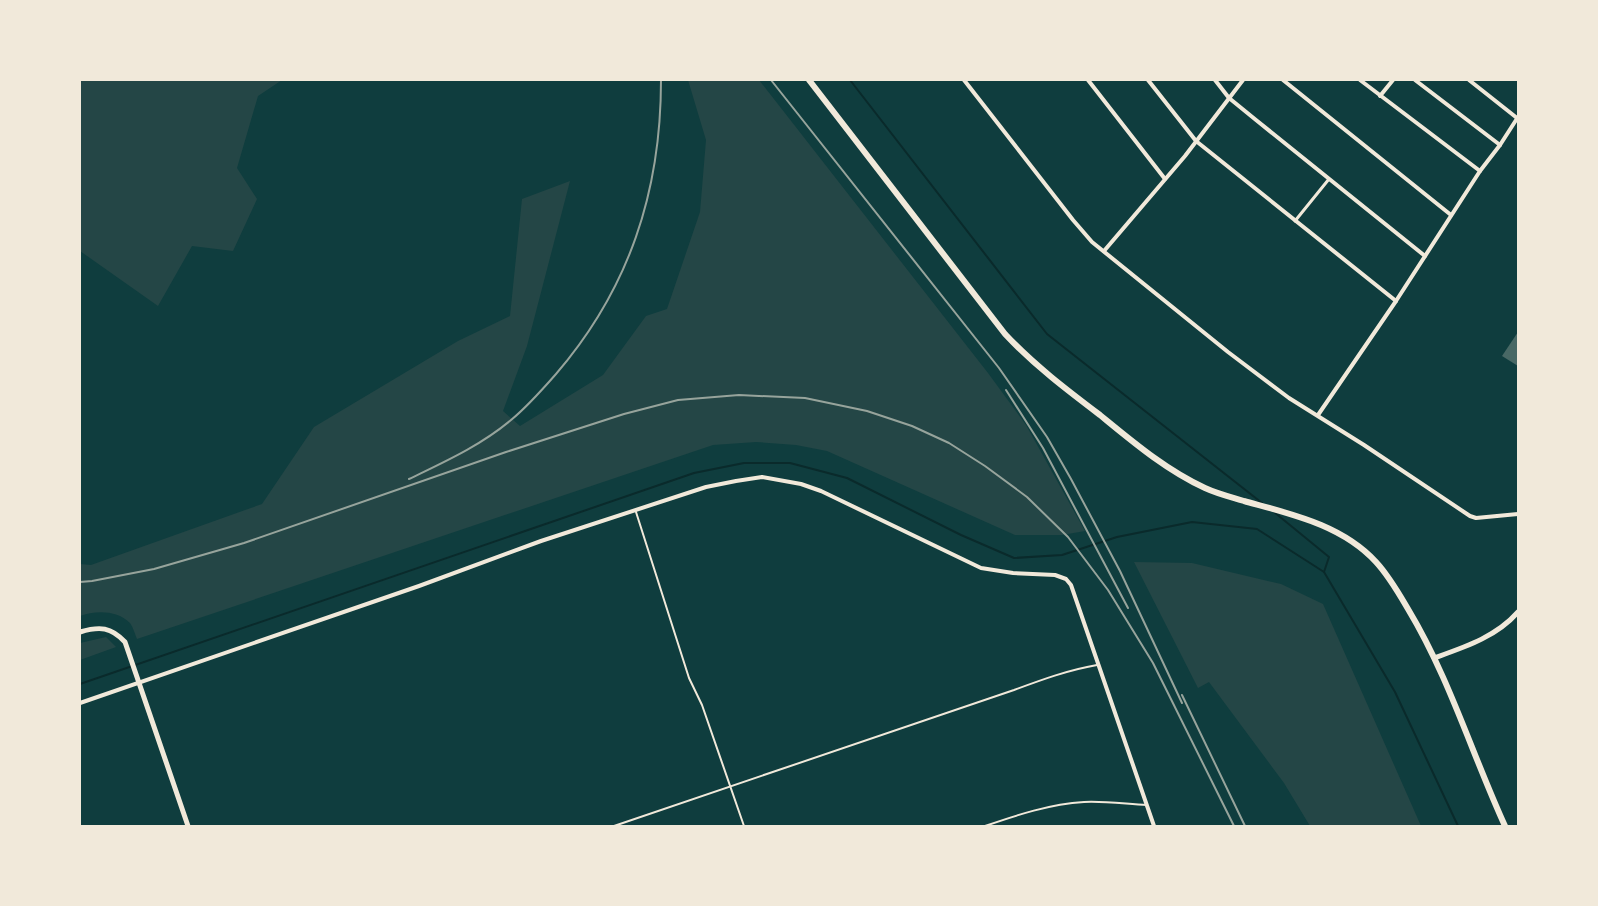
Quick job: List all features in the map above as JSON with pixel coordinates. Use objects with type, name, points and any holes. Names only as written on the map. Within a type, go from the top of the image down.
[{"type":"main road","points":[[809,80],[1005,334],[1055,381],[1164,466],[1184,478],[1214,492],[1297,516],[1338,532],[1348,537],[1376,562],[1391,580],[1423,633],[1505,826]]},
{"type":"street","points":[[964,80],[1092,242],[1228,352],[1289,398],[1473,517],[1518,514]]},
{"type":"street","points":[[1088,80],[1165,179]]},
{"type":"street","points":[[1148,80],[1196,141],[1396,301]]},
{"type":"street","points":[[1215,80],[1229,98],[1425,256]]},
{"type":"street","points":[[1104,251],[1196,141],[1243,80]]},
{"type":"street","points":[[1283,80],[1451,215]]},
{"type":"street","points":[[1360,80],[1480,171]]},
{"type":"street","points":[[1380,96],[1392,80]]},
{"type":"street","points":[[1415,80],[1500,145]]},
{"type":"street","points":[[1318,416],[1396,301],[1480,171],[1518,117],[1469,80]]},
{"type":"street","points":[[1295,221],[1329,179]]},
{"type":"street","points":[[80,703],[139,680],[418,586],[635,509],[716,484],[762,478],[776,479],[821,490],[982,568],[1013,573],[1055,575],[1066,579],[1071,585],[1154,826]]},
{"type":"street","points":[[1434,658],[1460,649],[1495,633],[1518,612]]},
{"type":"street","points":[[80,632],[99,628],[109,630],[125,642],[188,826]]},
{"type":"lane","points":[[635,509],[689,678],[702,705],[744,826]]},
{"type":"lane","points":[[614,826],[1043,679],[1076,669],[1099,665]]},
{"type":"lane","points":[[986,826],[1050,807],[1084,802],[1147,806]]},
{"type":"shaded area","points":[[80,80],[282,80],[258,96],[237,168],[257,199],[233,251],[192,246],[158,306],[80,251]]},
{"type":"shaded area","points":[[688,80],[759,80],[988,373],[1026,425],[1085,531],[1062,535],[1015,535],[827,451],[796,445],[756,442],[713,445],[137,639],[130,623],[113,613],[99,612],[80,616],[80,564],[91,565],[262,504],[314,427],[458,341],[510,316],[522,199],[570,181],[527,346],[503,411],[520,426],[603,375],[646,316],[667,309],[700,212],[706,140]]},
{"type":"shaded area","points":[[1134,562],[1192,563],[1281,584],[1323,604],[1421,826],[1310,826],[1284,783],[1209,682],[1198,688]]},
{"type":"shaded area","points":[[106,637],[116,647],[80,660],[80,643]]},
{"type":"building","points":[[1518,332],[1518,366],[1502,356]]},
{"type":"waterway","points":[[850,80],[1047,334],[1262,503]]},
{"type":"waterway","points":[[80,684],[694,473],[744,463],[790,463],[847,478],[961,535],[1014,558],[1062,555],[1117,537],[1192,522],[1257,529],[1324,572]]},
{"type":"waterway","points":[[1274,512],[1329,557],[1324,572],[1395,692],[1458,826]]},
{"type":"railway","points":[[409,479],[474,446],[517,415],[556,374],[581,342],[603,308],[621,273],[636,237],[647,200],[655,161],[661,80]]},
{"type":"railway","points":[[771,80],[999,368],[1047,437],[1120,571],[1182,703]]},
{"type":"railway","points":[[1006,390],[1043,448],[1128,608]]},
{"type":"railway","points":[[80,582],[154,569],[244,543],[506,452],[624,414],[678,400],[739,395],[805,398],[867,411],[912,426],[949,443],[985,466],[1027,497],[1068,537],[1108,590],[1153,663],[1234,826]]},
{"type":"railway","points":[[1182,695],[1245,826]]}]
